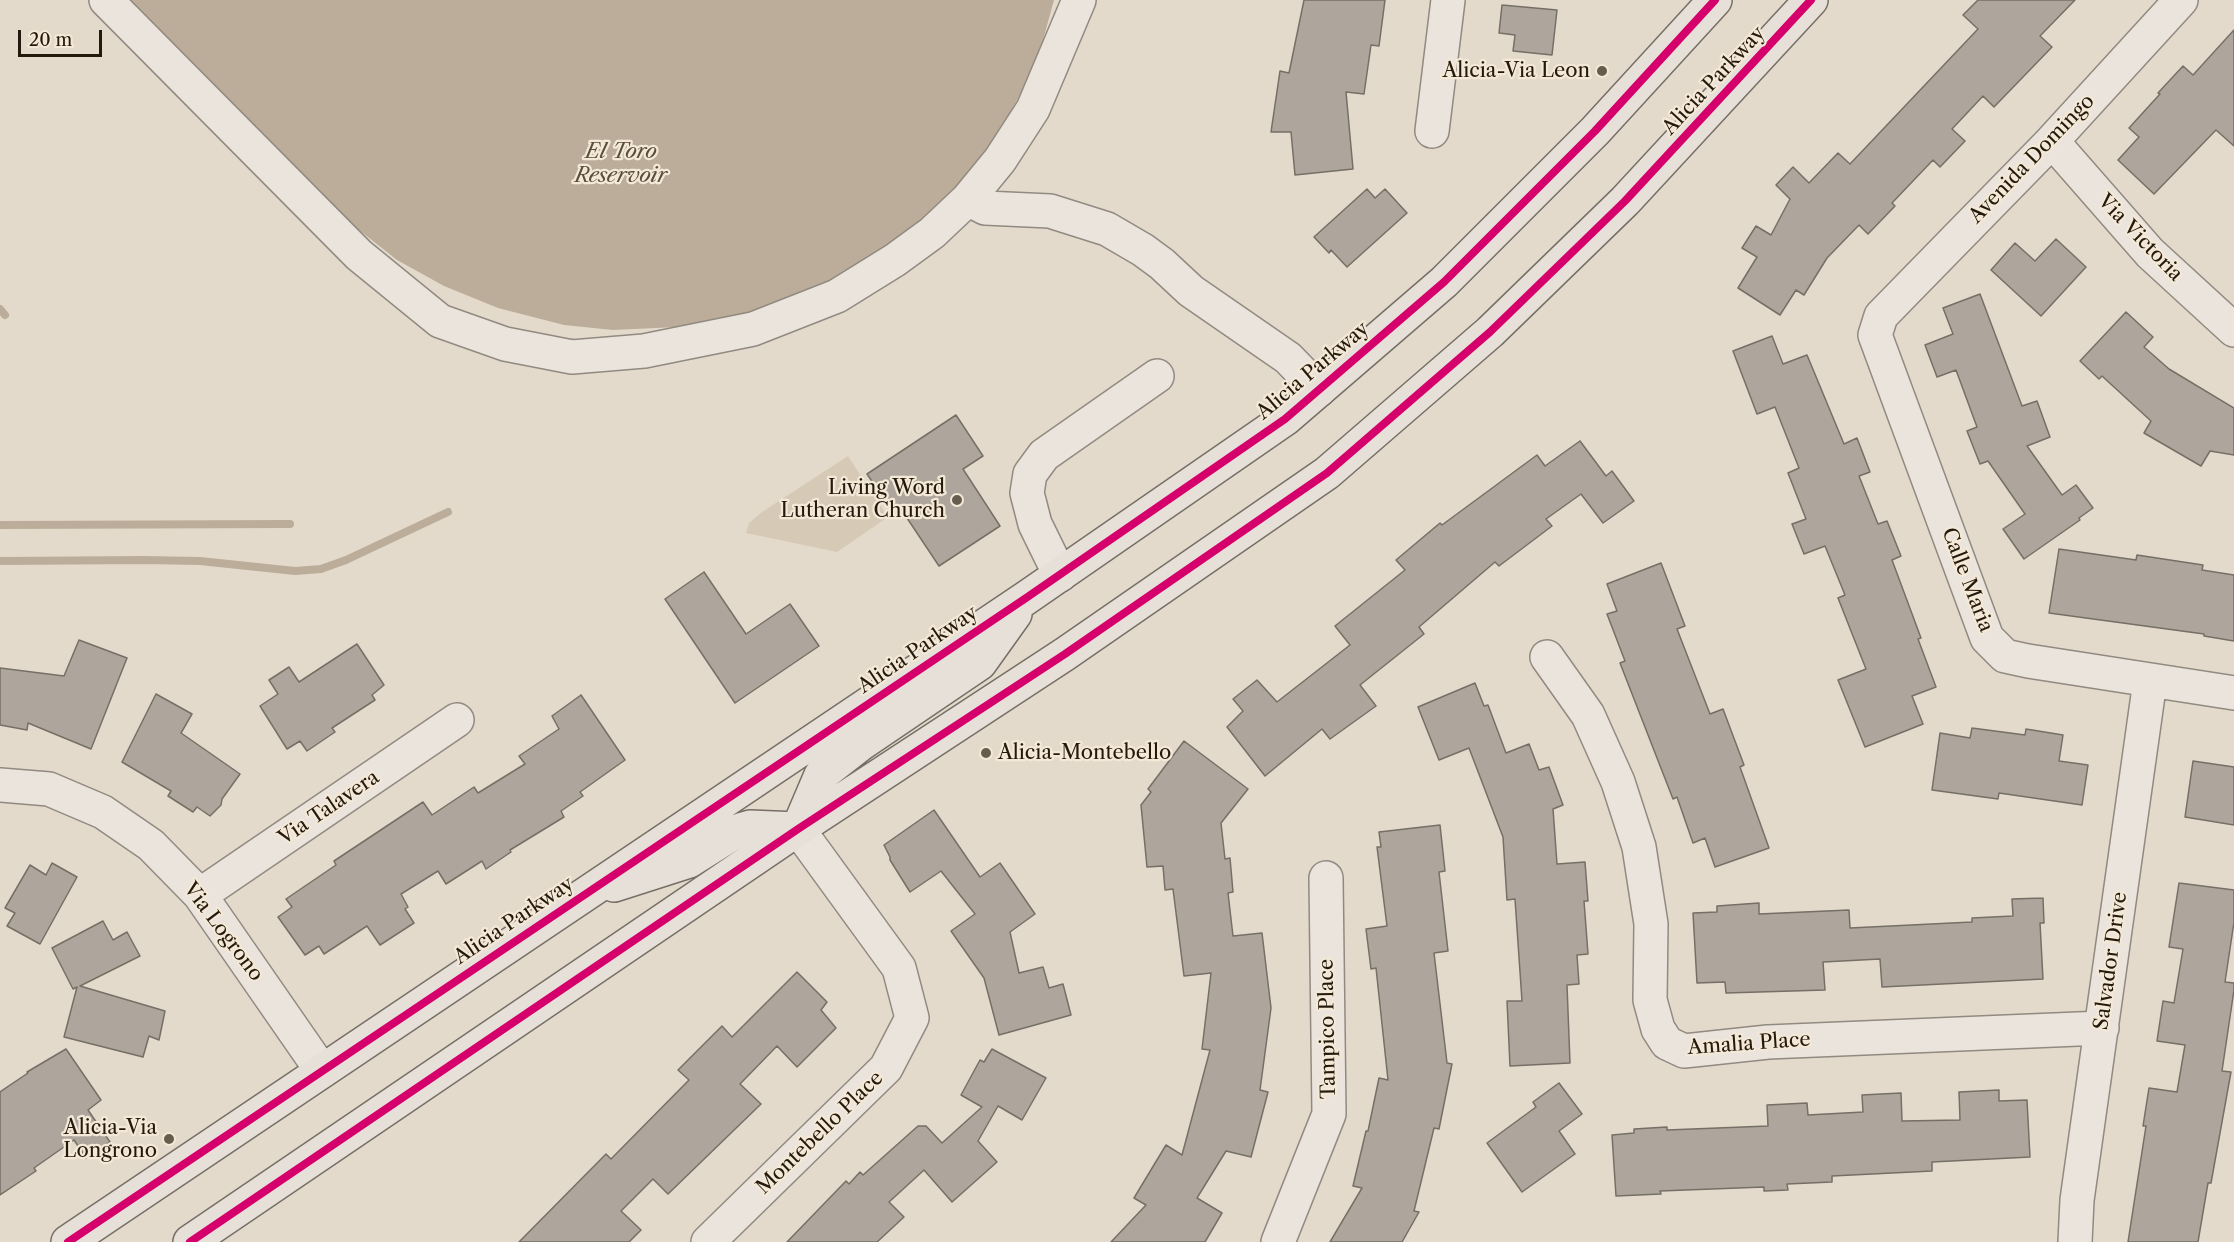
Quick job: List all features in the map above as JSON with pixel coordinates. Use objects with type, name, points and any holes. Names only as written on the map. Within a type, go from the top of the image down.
[{"type":"main road","name":"Alicia Parkway","points":[[68,1242],[1026,598],[1285,419],[1444,282],[1595,131],[1715,0]]},
{"type":"main road","name":"Alicia Parkway","points":[[190,1242],[798,829],[1065,654],[1327,473],[1491,332],[1617,210],[1794,6]]},
{"type":"main road","points":[[584,894],[689,861],[743,829],[750,827],[798,829],[821,775],[862,743],[980,663],[1026,598]]},
{"type":"street","points":[[106,0],[359,255],[440,321],[505,345],[572,357],[644,351],[753,329],[837,296],[895,260],[923,239],[968,199],[1000,160],[1033,109],[1079,0]]},
{"type":"street","points":[[1431,131],[1448,0]]},
{"type":"street","name":"Avenida Domingo","points":[[1881,316],[2052,141],[2181,0]]},
{"type":"street","name":"Via Victoria","points":[[2052,141],[2150,253],[2234,330]]},
{"type":"street","points":[[968,199],[985,208],[1050,211],[1107,229],[1143,250],[1191,291],[1288,358],[1319,390]]},
{"type":"street","name":"Calle Maria","points":[[1881,316],[1875,335],[1987,638],[2005,656],[2234,693]]},
{"type":"street","points":[[1060,575],[1035,524],[1027,493],[1030,474],[1044,455],[1157,376]]},
{"type":"street","name":"Amalia Place","points":[[1547,657],[1588,715],[1618,782],[1639,848],[1651,924],[1650,1000],[1658,1029],[1667,1043],[1684,1051],[1768,1042],[2102,1028]]},
{"type":"street","name":"Salvador Drive","points":[[2075,1242],[2077,1200],[2150,681]]},
{"type":"street","name":"Via Talavera","points":[[200,895],[457,720]]},
{"type":"street","name":"Via Logrono","points":[[0,785],[50,789],[104,812],[151,845],[200,895],[322,1071]]},
{"type":"street","name":"Montebello Place","points":[[708,1242],[886,1068],[912,1018],[899,968],[798,829]]},
{"type":"street","name":"Tampico Place","points":[[1278,1242],[1329,1114],[1326,878]]},
{"type":"shaded area","points":[[848,456],[888,517],[837,552],[746,533],[749,523],[762,512]]},
{"type":"water","name":"El Toro Reservoir","points":[[119,0],[1054,0],[1043,40],[1022,91],[993,143],[961,184],[907,234],[845,276],[768,309],[729,319],[677,327],[613,330],[564,325],[498,308],[444,286],[397,260],[354,226],[307,183]]},
{"type":"building","points":[[1304,0],[1385,0],[1379,46],[1371,45],[1364,94],[1346,92],[1353,169],[1295,175],[1291,132],[1271,132],[1280,71],[1289,73]]},
{"type":"building","points":[[1978,0],[2075,0],[2040,36],[2052,47],[1994,107],[1983,96],[1952,129],[1965,141],[1940,167],[1933,160],[1892,203],[1895,206],[1868,234],[1859,225],[1827,258],[1804,295],[1796,290],[1780,315],[1738,288],[1757,257],[1742,248],[1756,226],[1771,235],[1790,199],[1776,185],[1793,167],[1809,183],[1838,153],[1850,164],[1978,29],[1963,15]]},
{"type":"building","points":[[1502,5],[1557,10],[1552,55],[1513,51],[1515,35],[1499,33]]},
{"type":"building","points":[[2234,30],[2234,146],[2216,130],[2154,194],[2118,160],[2139,137],[2129,128],[2183,66],[2193,75]]},
{"type":"building","points":[[1367,189],[1375,198],[1385,189],[1407,213],[1347,267],[1331,250],[1329,253],[1314,237]]},
{"type":"building","points":[[2056,239],[2086,267],[2041,316],[1991,270],[2015,243],[2035,261]]},
{"type":"building","points":[[1980,294],[2022,406],[2037,401],[2050,437],[2027,446],[2062,495],[2076,485],[2093,508],[2079,518],[2080,520],[2024,559],[2003,529],[2025,514],[1988,461],[1980,464],[1967,431],[1977,427],[1956,370],[1937,377],[1925,345],[1953,334],[1943,308]]},
{"type":"building","points":[[2126,312],[2153,337],[2144,347],[2169,369],[2234,408],[2234,455],[2210,451],[2201,466],[2144,433],[2151,421],[2102,376],[2099,379],[2080,361]]},
{"type":"building","points":[[1772,336],[1783,364],[1807,355],[1844,444],[1857,438],[1870,472],[1859,476],[1878,524],[1887,521],[1901,556],[1892,560],[1921,638],[1918,639],[1936,687],[1912,696],[1923,724],[1865,747],[1838,680],[1866,669],[1838,598],[1845,595],[1825,546],[1804,554],[1792,524],[1806,519],[1788,473],[1799,468],[1775,407],[1757,414],[1733,351]]},
{"type":"building","name":"Living Word Lutheran Church","points":[[956,415],[983,456],[963,469],[1000,526],[939,566],[901,509],[894,514],[867,474]]},
{"type":"building","points":[[1580,441],[1606,476],[1612,471],[1634,501],[1603,523],[1581,494],[1546,519],[1552,526],[1499,566],[1495,562],[1419,627],[1424,634],[1360,685],[1376,706],[1330,739],[1322,729],[1265,776],[1227,727],[1243,711],[1233,699],[1257,680],[1277,702],[1350,645],[1335,626],[1405,570],[1396,560],[1440,523],[1442,525],[1537,455],[1545,466]]},
{"type":"building","points":[[2059,549],[2136,560],[2137,555],[2203,565],[2202,570],[2234,575],[2234,641],[2204,636],[2204,634],[2049,613]]},
{"type":"building","points":[[1661,563],[1685,626],[1677,629],[1710,714],[1723,709],[1744,765],[1740,767],[1769,848],[1715,867],[1705,838],[1693,843],[1677,797],[1673,799],[1620,663],[1625,661],[1607,614],[1617,611],[1607,584]]},
{"type":"building","points":[[704,572],[746,634],[790,604],[819,646],[735,703],[665,599]]},
{"type":"building","points":[[79,640],[127,658],[91,749],[28,723],[27,730],[0,725],[0,668],[64,676]]},
{"type":"building","points":[[357,644],[384,685],[372,695],[375,700],[332,728],[335,732],[307,751],[300,741],[287,749],[260,706],[278,694],[269,680],[289,667],[299,682]]},
{"type":"building","points":[[1475,683],[1484,706],[1488,705],[1506,753],[1529,744],[1539,770],[1549,767],[1563,805],[1553,809],[1557,864],[1585,862],[1588,901],[1584,901],[1588,954],[1577,955],[1579,984],[1567,985],[1570,1063],[1510,1066],[1507,1001],[1522,1001],[1515,899],[1507,900],[1503,837],[1469,748],[1439,760],[1418,707]]},
{"type":"building","points":[[156,694],[192,714],[181,733],[240,774],[222,799],[221,805],[210,816],[197,807],[193,812],[168,796],[171,791],[122,762]]},
{"type":"building","points":[[581,695],[625,760],[580,792],[583,796],[561,811],[564,817],[510,850],[511,852],[486,869],[482,861],[446,884],[438,871],[401,894],[408,907],[405,909],[414,923],[380,945],[367,926],[324,954],[319,946],[305,955],[278,917],[292,907],[286,899],[336,865],[334,861],[423,802],[432,815],[474,787],[478,793],[525,764],[519,756],[559,729],[552,716]]},
{"type":"building","points":[[1972,728],[2025,735],[2026,729],[2063,735],[2059,761],[2088,765],[2082,805],[1999,793],[1998,799],[1932,790],[1940,733],[1970,738]]},
{"type":"building","points":[[1184,741],[1248,789],[1221,823],[1225,859],[1230,858],[1233,892],[1228,893],[1233,936],[1262,933],[1271,1008],[1260,1090],[1268,1092],[1251,1157],[1226,1151],[1197,1198],[1222,1213],[1205,1242],[1111,1242],[1146,1205],[1134,1198],[1166,1145],[1182,1155],[1210,1050],[1202,1049],[1211,973],[1184,976],[1173,889],[1165,890],[1163,866],[1147,867],[1141,805],[1151,792],[1148,789]]},
{"type":"building","points":[[2193,761],[2234,767],[2234,825],[2185,817]]},
{"type":"building","points":[[934,810],[980,877],[1000,863],[1035,914],[1010,932],[1019,973],[1043,967],[1049,988],[1063,984],[1071,1015],[999,1035],[984,978],[951,931],[975,914],[941,871],[910,892],[890,860],[884,845]]},
{"type":"building","points":[[1440,825],[1445,871],[1439,872],[1448,951],[1434,953],[1447,1063],[1452,1064],[1439,1129],[1434,1128],[1414,1211],[1419,1212],[1402,1242],[1330,1242],[1362,1188],[1353,1186],[1366,1131],[1368,1131],[1379,1078],[1388,1080],[1376,968],[1371,969],[1366,929],[1387,926],[1377,847],[1381,847],[1379,832]]},
{"type":"building","points":[[52,863],[77,877],[40,944],[7,926],[15,913],[5,908],[30,865],[46,875]]},
{"type":"building","points":[[2179,883],[2234,890],[2234,922],[2225,982],[2234,983],[2234,990],[2222,1071],[2231,1072],[2198,1242],[2128,1242],[2146,1126],[2143,1126],[2149,1088],[2177,1092],[2185,1045],[2157,1041],[2163,1001],[2174,1003],[2183,949],[2169,947]]},
{"type":"building","points":[[2043,898],[2044,923],[2040,923],[2043,979],[1882,987],[1880,959],[1823,962],[1825,990],[1726,993],[1725,982],[1697,983],[1693,913],[1717,912],[1717,906],[1759,903],[1759,914],[1849,910],[1850,928],[1972,922],[1972,918],[2013,916],[2012,899]]},
{"type":"building","points":[[103,921],[113,940],[127,932],[140,956],[80,986],[165,1011],[159,1040],[149,1036],[143,1057],[64,1037],[77,987],[73,989],[52,948]]},
{"type":"building","points":[[797,972],[827,1002],[821,1010],[836,1028],[797,1067],[777,1046],[740,1084],[761,1104],[668,1194],[653,1179],[621,1211],[641,1230],[629,1242],[519,1242],[606,1154],[611,1159],[689,1080],[678,1070],[722,1026],[732,1037]]},
{"type":"building","points":[[66,1049],[101,1100],[88,1110],[110,1142],[86,1158],[74,1140],[34,1168],[36,1171],[0,1195],[0,1092],[27,1072]]},
{"type":"building","points":[[992,1049],[1046,1078],[1022,1120],[998,1106],[978,1141],[997,1162],[952,1202],[924,1170],[889,1202],[904,1217],[877,1242],[787,1242],[846,1181],[849,1184],[860,1172],[863,1175],[918,1126],[926,1126],[942,1143],[982,1107],[961,1095],[980,1060],[984,1062]]},
{"type":"building","points":[[1559,1083],[1582,1114],[1559,1131],[1575,1154],[1522,1192],[1487,1143],[1536,1107],[1533,1102]]},
{"type":"building","points":[[1999,1090],[1999,1101],[2027,1100],[2030,1157],[1932,1162],[1932,1171],[1832,1176],[1832,1182],[1787,1184],[1788,1190],[1764,1191],[1764,1187],[1660,1191],[1661,1194],[1616,1196],[1612,1135],[1634,1133],[1634,1129],[1667,1127],[1667,1130],[1768,1126],[1767,1105],[1807,1103],[1808,1115],[1863,1112],[1862,1095],[1901,1093],[1902,1121],[1960,1120],[1959,1092]]},
{"type":"waterway","points":[[0,309],[5,315]]},
{"type":"waterway","points":[[0,561],[200,561],[295,571],[321,569],[346,560],[448,512]]},
{"type":"waterway","points":[[0,525],[290,524]]},
{"type":"cycle path","points":[[68,1242],[1026,598],[1285,419],[1444,282],[1595,131],[1715,0]]},
{"type":"cycle path","points":[[190,1242],[798,829],[1065,654],[1327,473],[1490,332],[1625,201],[1811,0]]},
{"type":"place","name":"Alicia-Via Leon","points":[[1602,71]]},
{"type":"place","name":"Living Word Lutheran Church","points":[[957,500]]},
{"type":"place","name":"Alicia-Montebello","points":[[986,753]]},
{"type":"place","name":"Alicia-Via Longrono","points":[[169,1139]]}]
